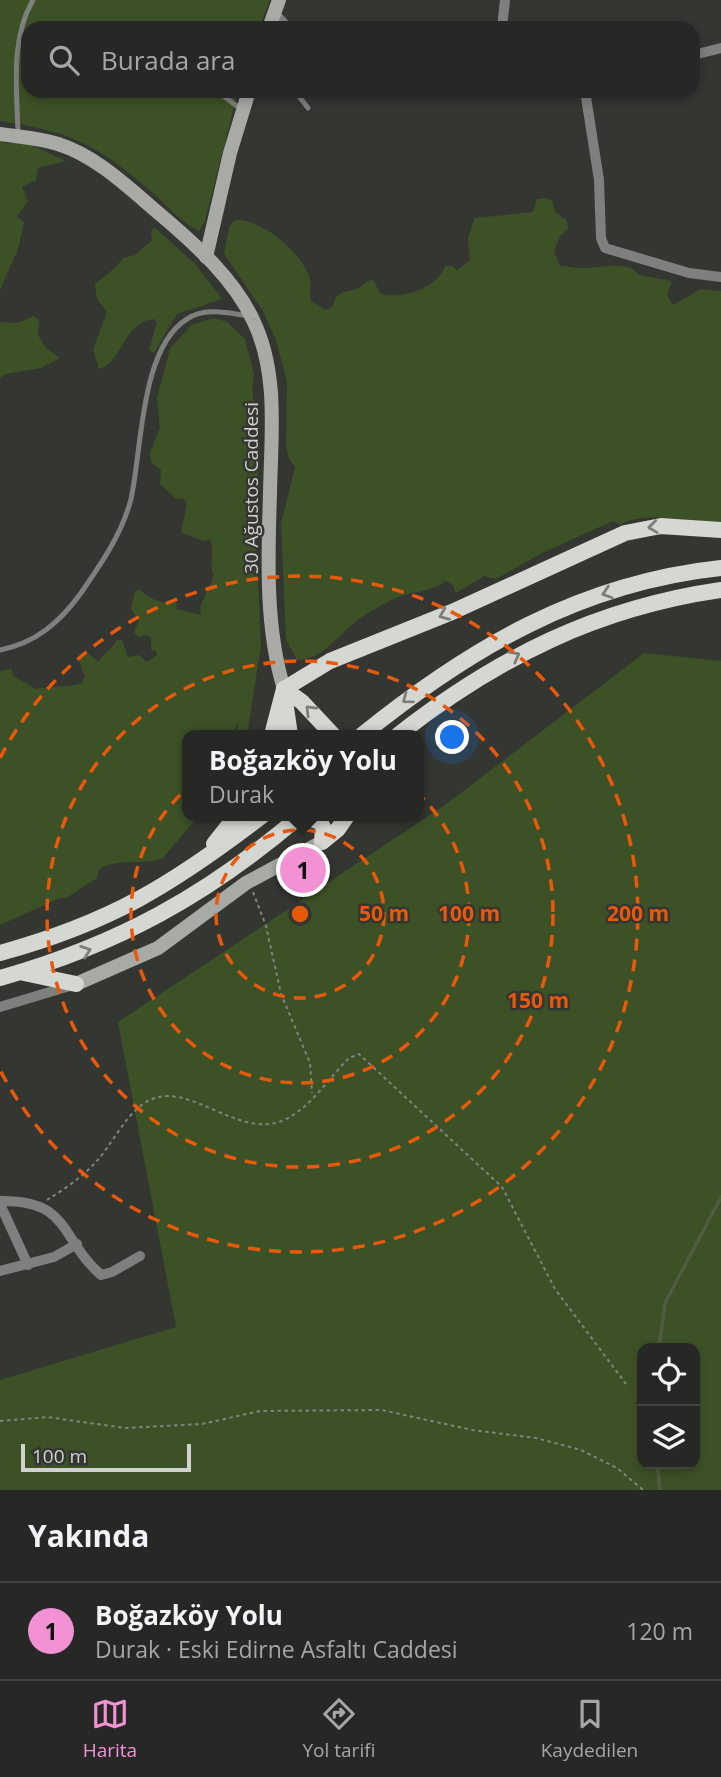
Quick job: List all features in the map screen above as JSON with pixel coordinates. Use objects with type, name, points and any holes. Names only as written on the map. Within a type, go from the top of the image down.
[{"type":"highway","points":[[273,730],[284,689],[330,661],[481,599],[625,533],[661,526],[721,530]]},
{"type":"highway","points":[[369,730],[466,657],[524,625],[623,587],[659,577],[721,568]]},
{"type":"highway","points":[[405,730],[485,673],[547,641],[628,609],[721,590]]},
{"type":"highway","points":[[284,689],[289,730]]},
{"type":"highway","points":[[284,689],[302,702],[328,730]]},
{"type":"highway","points":[[187,872],[232,821]]},
{"type":"highway","points":[[0,953],[95,923],[187,872],[254,821]]},
{"type":"highway","points":[[0,978],[99,946],[157,918],[237,865],[294,821]]},
{"type":"highway","points":[[317,821],[323,827],[322,842]]},
{"type":"highway","points":[[322,842],[333,821]]},
{"type":"highway","points":[[322,842],[338,830],[344,821]]},
{"type":"highway","points":[[21,972],[76,984]]},
{"type":"main road","points":[[206,257],[247,98]]},
{"type":"main road","name":"30 Ağustos Caddesi","points":[[0,134],[58,144],[78,152],[133,192],[206,257],[251,316],[263,344],[274,431],[270,493],[270,573],[275,651],[284,689]]},
{"type":"main road","points":[[76,984],[158,948],[246,883],[322,842]]},
{"type":"street","points":[[503,21],[505,0]]},
{"type":"street","points":[[700,53],[721,48]]},
{"type":"street","points":[[587,98],[596,151],[601,238],[605,247],[689,273],[721,277]]},
{"type":"street","points":[[0,1007],[76,984]]},
{"type":"street","points":[[28,1265],[0,1202],[40,1204],[101,1275],[112,1272],[140,1255]]},
{"type":"street","points":[[0,1271],[54,1257],[77,1244]]},
{"type":"lane","points":[[23,21],[33,0]]},
{"type":"lane","points":[[18,136],[21,35]]},
{"type":"lane","points":[[226,98],[243,111]]},
{"type":"lane","points":[[300,98],[308,108]]},
{"type":"lane","points":[[0,650],[15,647],[43,633],[67,611],[114,541],[130,500],[154,371],[172,333],[188,318],[201,313],[251,316]]},
{"type":"path","points":[[246,883],[256,896],[281,994],[310,1063],[312,1096]]},
{"type":"path","points":[[40,1204],[93,1166],[135,1111],[150,1099],[166,1097],[190,1102],[251,1124],[276,1124],[291,1117],[349,1058],[359,1054],[502,1187],[555,1289],[626,1384]]},
{"type":"path","points":[[0,1421],[47,1417],[125,1428],[202,1424],[260,1411],[382,1410],[472,1430],[536,1438],[581,1450],[617,1468],[643,1490]]},
{"type":"green space","points":[[0,0],[270,0],[262,21],[21,21],[21,98],[236,98],[205,221],[199,231],[127,171],[94,149],[62,134],[0,121]]},
{"type":"green space","points":[[0,140],[6,143],[28,143],[66,161],[38,168],[36,180],[22,187],[28,201],[17,217],[24,222],[18,249],[0,290]]},
{"type":"green space","points":[[546,198],[552,201],[555,212],[567,221],[568,229],[560,236],[554,251],[560,266],[621,266],[634,270],[639,275],[672,281],[667,295],[673,305],[701,289],[721,291],[721,523],[669,518],[642,518],[621,525],[613,521],[542,553],[496,579],[484,576],[456,593],[453,585],[446,581],[399,597],[359,619],[323,651],[307,659],[297,660],[286,640],[281,524],[295,467],[289,459],[286,444],[287,382],[276,340],[263,311],[224,254],[229,227],[235,220],[246,221],[280,239],[306,269],[311,285],[311,301],[326,310],[333,306],[339,295],[373,280],[381,294],[390,295],[409,293],[427,286],[435,281],[445,266],[452,266],[457,270],[470,260],[468,238],[475,218],[533,212],[537,199]]},
{"type":"green space","points":[[154,227],[195,264],[222,299],[177,314],[154,353],[149,350],[157,322],[154,319],[144,322],[130,334],[114,358],[99,369],[93,349],[107,312],[97,299],[95,284],[123,258],[135,255],[152,240],[151,231]]},
{"type":"green space","points":[[34,316],[39,320],[38,335],[45,347],[60,358],[41,368],[6,374],[0,378],[0,322],[17,323]]},
{"type":"green space","points":[[214,318],[227,322],[245,339],[254,374],[252,389],[260,447],[255,518],[261,645],[248,729],[237,730],[238,723],[234,730],[182,730],[182,821],[194,821],[163,858],[106,866],[99,870],[97,878],[66,898],[60,898],[0,925],[0,671],[12,669],[13,676],[36,689],[81,684],[85,677],[78,658],[82,653],[89,654],[99,662],[117,640],[122,640],[128,657],[139,655],[147,662],[157,655],[156,651],[151,650],[151,638],[147,635],[138,637],[134,632],[139,621],[131,609],[135,591],[140,590],[161,602],[176,602],[177,609],[201,615],[200,607],[214,576],[210,540],[203,541],[181,532],[187,504],[184,499],[175,498],[160,484],[161,470],[153,464],[149,455],[160,428],[157,398],[170,349],[191,325]]},
{"type":"green space","points":[[644,653],[721,661],[721,1490],[0,1490],[0,1380],[176,1327],[118,1022],[424,821]]},
{"type":"waterway","points":[[660,1343],[665,1303],[721,1197]]},
{"type":"waterway","points":[[658,1469],[660,1490]]},
{"type":"place","name":"Boğazköy Yolu","points":[[303,870]]}]
